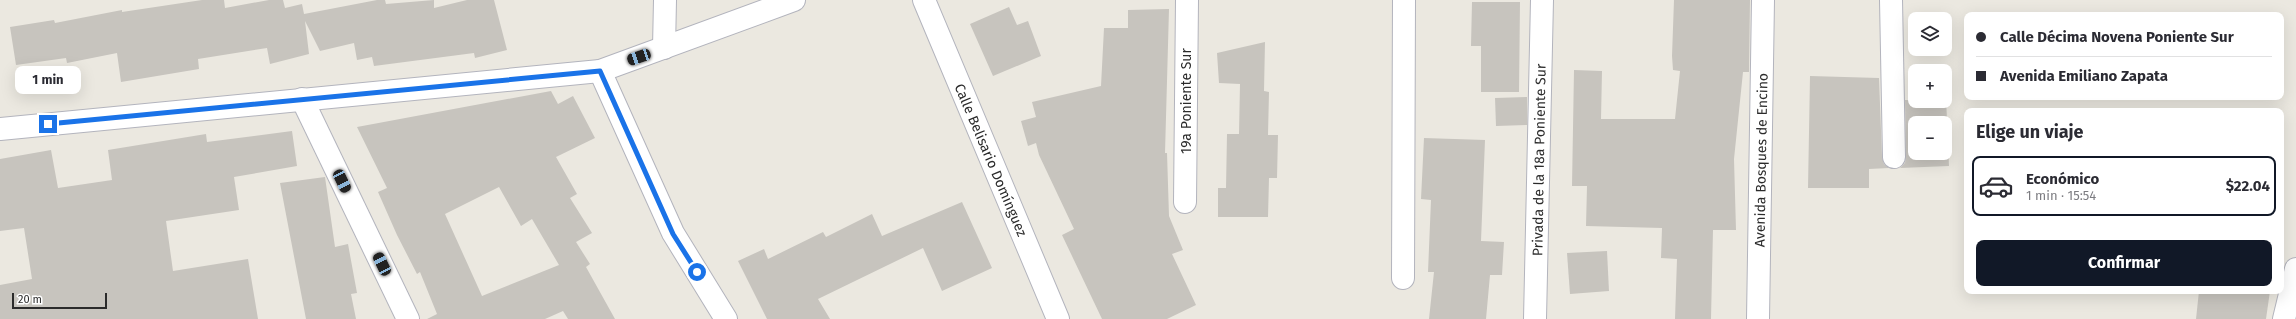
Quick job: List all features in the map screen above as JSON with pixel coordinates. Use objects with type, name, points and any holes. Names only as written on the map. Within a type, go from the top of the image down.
[{"type":"street","points":[[664,48],[665,0]]},
{"type":"street","points":[[0,129],[600,71],[794,0]]},
{"type":"street","name":"Calle Belisario Domínguez","points":[[924,0],[1058,319]]},
{"type":"street","name":"19a Poniente Sur","points":[[1185,202],[1186,0]]},
{"type":"street","points":[[1403,278],[1404,0]]},
{"type":"street","name":"Privada de la 18a Poniente Sur","points":[[1535,319],[1542,0]]},
{"type":"street","name":"Avenida Bosques de Encino","points":[[1758,319],[1763,0]]},
{"type":"street","points":[[1891,0],[1894,157]]},
{"type":"street","points":[[600,71],[673,234],[726,319]]},
{"type":"street","points":[[302,99],[408,319]]},
{"type":"street","points":[[2284,319],[2296,269]]},
{"type":"building","points":[[202,0],[224,0],[225,8],[269,0],[283,0],[285,8],[302,4],[304,14],[377,0],[385,0],[386,4],[434,0],[434,8],[467,0],[494,0],[507,50],[475,58],[474,53],[374,66],[372,57],[357,60],[354,43],[320,51],[305,21],[309,54],[270,64],[267,48],[198,59],[199,69],[121,82],[117,53],[67,63],[66,58],[16,65],[10,27],[54,20],[55,23],[122,10],[122,12]]},
{"type":"building","points":[[1674,0],[1750,0],[1749,72],[1743,72],[1734,159],[1736,230],[1713,230],[1711,319],[1675,319],[1677,259],[1661,258],[1662,228],[1586,226],[1587,186],[1572,186],[1574,70],[1602,71],[1601,119],[1675,119],[1680,71],[1673,70]]},
{"type":"building","points":[[1472,2],[1520,2],[1519,92],[1481,92],[1481,46],[1471,46]]},
{"type":"building","points":[[1009,7],[1017,25],[1028,21],[1041,56],[993,76],[970,24]]},
{"type":"building","points":[[1169,9],[1165,153],[1167,153],[1169,216],[1183,250],[1172,254],[1196,305],[1167,319],[1102,319],[1062,235],[1074,229],[1039,155],[1036,143],[1028,146],[1021,121],[1036,117],[1032,102],[1101,86],[1104,28],[1128,28],[1128,10]]},
{"type":"building","points":[[1265,42],[1264,91],[1269,92],[1268,135],[1278,135],[1277,178],[1269,178],[1268,217],[1218,217],[1218,188],[1226,188],[1227,134],[1239,134],[1240,84],[1219,83],[1217,53]]},
{"type":"building","points":[[1810,76],[1879,78],[1882,157],[1884,164],[1889,168],[1869,169],[1869,188],[1808,188]]},
{"type":"building","points":[[551,91],[558,104],[573,96],[595,138],[556,157],[577,194],[570,198],[592,233],[576,242],[590,264],[586,267],[615,319],[568,319],[563,311],[545,319],[427,319],[437,314],[420,272],[417,274],[397,235],[378,192],[387,188],[357,127]],"holes":[[[499,187],[521,226],[532,219],[559,265],[482,296],[445,214]]]},
{"type":"building","points":[[1527,97],[1527,125],[1496,126],[1495,98]]},
{"type":"building","points":[[1905,100],[1908,100],[1908,108],[1946,108],[1947,116],[1908,116],[1908,160],[1949,160],[1949,166],[1900,168],[1905,163],[1906,157]]},
{"type":"building","points":[[292,131],[297,166],[234,177],[239,210],[166,221],[173,271],[248,259],[258,319],[0,319],[0,285],[32,279],[24,228],[0,231],[0,159],[51,150],[58,188],[112,180],[108,150],[206,134],[207,142]]},
{"type":"building","points":[[1424,138],[1485,140],[1481,241],[1504,242],[1502,275],[1490,275],[1486,319],[1429,319],[1434,272],[1428,272],[1431,200],[1421,199]]},
{"type":"building","points":[[325,177],[335,247],[348,244],[357,293],[351,294],[356,319],[306,319],[280,183]]},
{"type":"building","points":[[962,202],[992,268],[942,291],[923,248],[818,299],[830,319],[767,319],[738,261],[764,249],[768,259],[823,232],[826,237],[872,214],[882,236]]},
{"type":"building","points":[[1607,251],[1609,291],[1570,294],[1567,253]]},
{"type":"building","points":[[2199,294],[2270,294],[2266,319],[2196,319]]},
{"type":"route","points":[[48,124],[600,71],[673,234],[697,272]]}]
